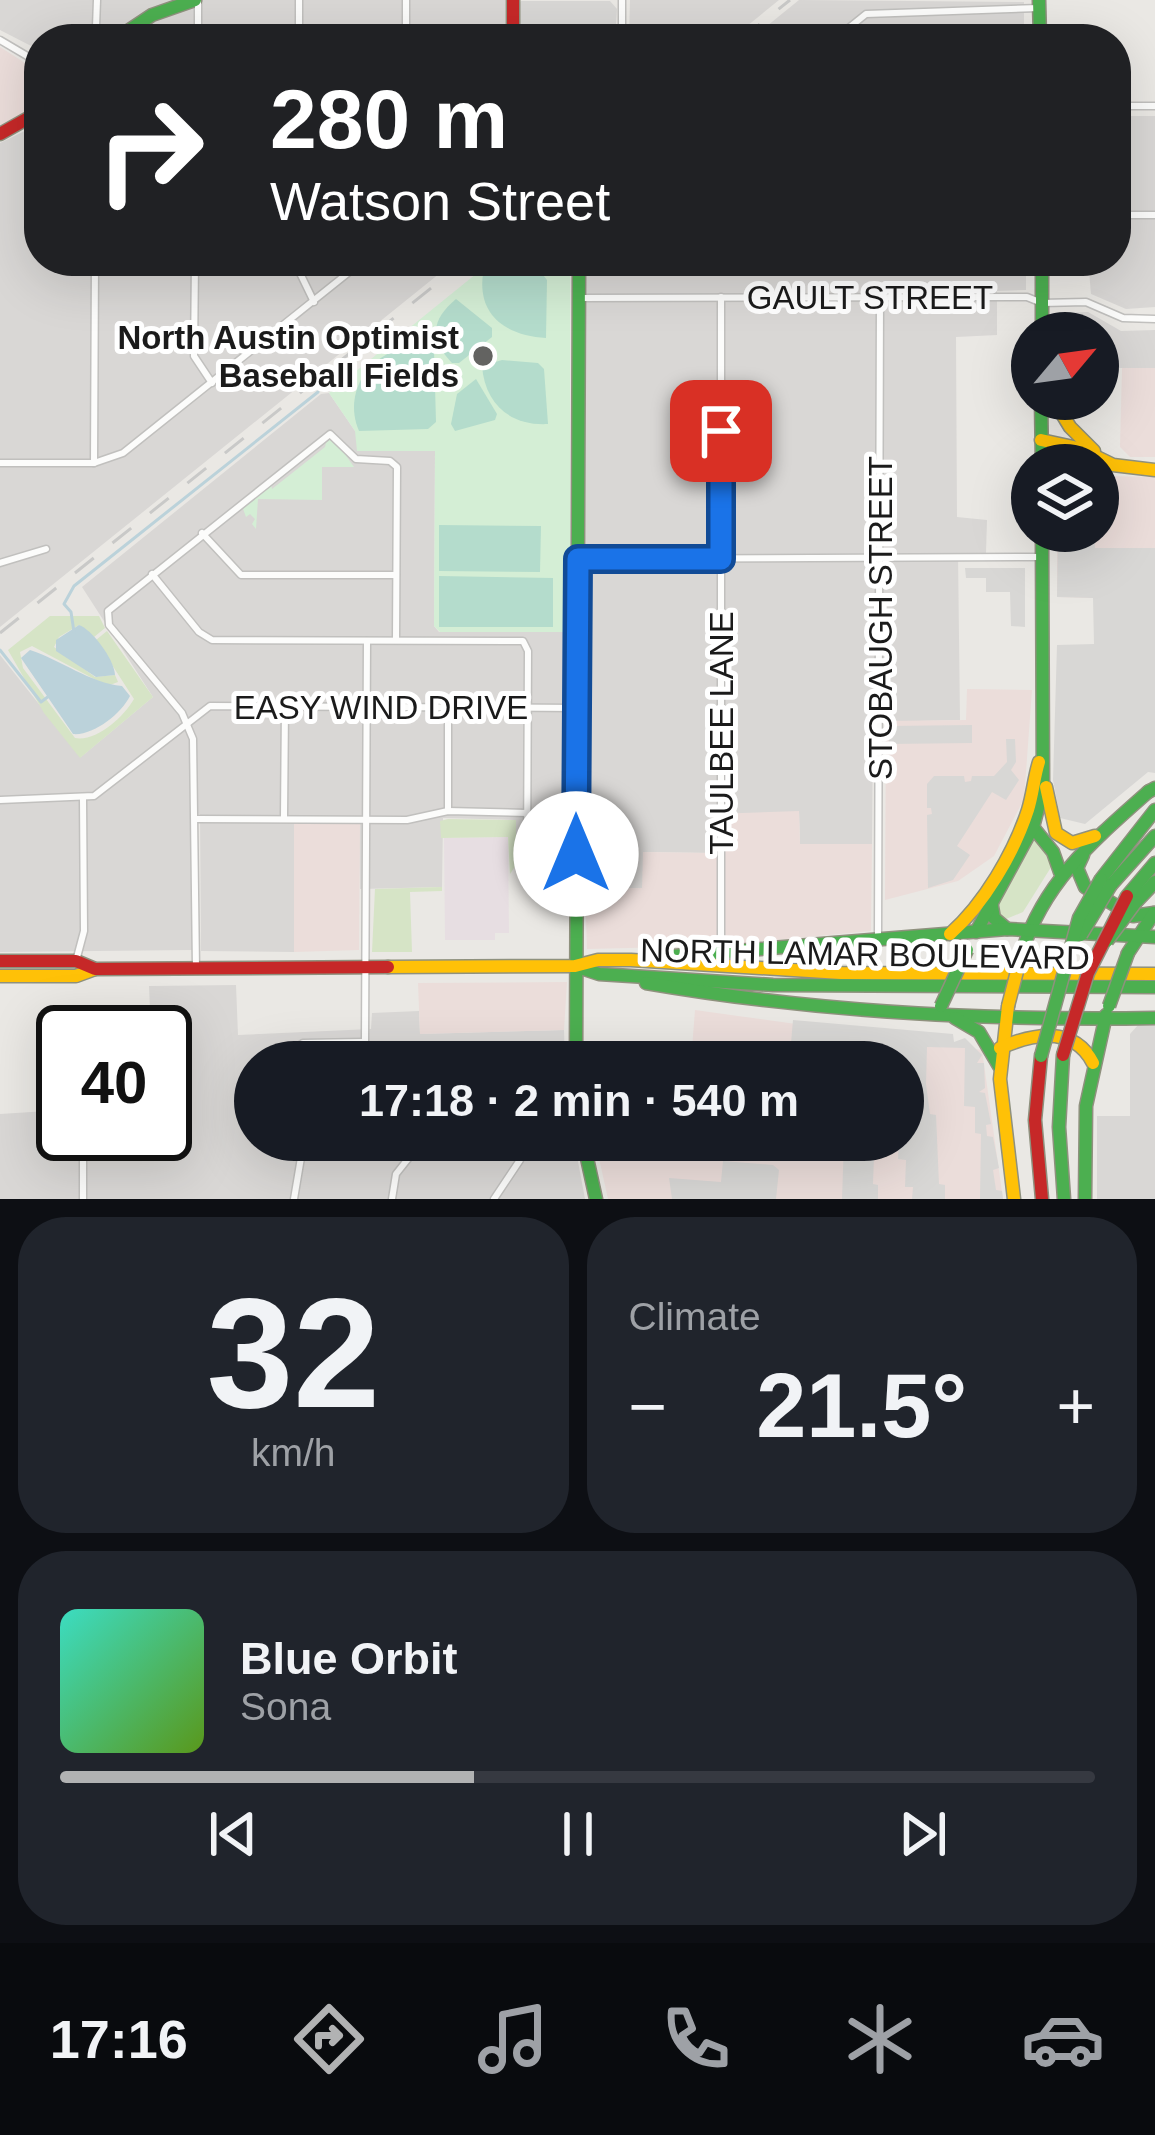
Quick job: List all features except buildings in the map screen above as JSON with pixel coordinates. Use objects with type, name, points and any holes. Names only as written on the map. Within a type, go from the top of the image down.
[{"type":"main road","points":[[138,24],[197,0]]},
{"type":"main road","points":[[576,1041],[579,276]]},
{"type":"main road","points":[[1042,276],[1042,312]]},
{"type":"main road","points":[[1041,420],[1042,444]]},
{"type":"main road","points":[[1066,420],[1088,444]]},
{"type":"main road","points":[[1041,440],[1060,444]]},
{"type":"main road","points":[[1119,466],[1155,470]]},
{"type":"main road","points":[[1042,552],[1042,765],[1050,823],[1072,843],[1105,831]]},
{"type":"main road","points":[[950,934],[966,923],[1029,809],[1042,765]]},
{"type":"main road","points":[[941,1012],[967,950],[1033,827],[1042,765]]},
{"type":"main road","points":[[1014,1199],[1002,1139],[999,1066],[1027,928],[1060,872],[1153,788]]},
{"type":"main road","points":[[1029,809],[1033,827],[1053,852],[1060,872]]},
{"type":"main road","points":[[1042,1199],[1035,1120],[1041,1056],[1071,952],[1106,882],[1155,810]]},
{"type":"main road","points":[[1106,882],[1155,836]]},
{"type":"main road","points":[[1089,845],[1077,868],[1085,887],[1133,916],[1155,912]]},
{"type":"main road","points":[[1064,1199],[1058,1094],[1071,1013],[1091,961],[1155,863]]},
{"type":"main road","points":[[1132,899],[1155,882]]},
{"type":"main road","points":[[992,901],[994,917],[1007,929]]},
{"type":"main road","points":[[1085,1199],[1084,1133],[1093,1063],[1128,953],[1155,912]]},
{"type":"main road","points":[[638,960],[1027,928],[1155,937]]},
{"type":"main road","points":[[950,934],[960,936],[967,950]]},
{"type":"main road","name":"NORTH LAMAR BOULEVARD","points":[[0,962],[196,968],[575,965],[638,960],[841,974],[1155,974]]},
{"type":"main road","name":"NORTH LAMAR BOULEVARD","points":[[575,965],[599,974],[801,986],[1155,987]]},
{"type":"main road","name":"NORTH LAMAR BOULEVARD","points":[[0,976],[76,976],[95,968]]},
{"type":"main road","points":[[623,976],[775,1003],[1155,1018]]},
{"type":"main road","points":[[941,1012],[979,1032],[999,1066]]},
{"type":"main road","points":[[1000,1048],[1023,1038],[1071,1039],[1084,1047],[1093,1063]]},
{"type":"main road","points":[[588,1161],[596,1199]]},
{"type":"street","points":[[854,24],[866,14],[1039,4]]},
{"type":"street","points":[[94,463],[95,276]]},
{"type":"street","points":[[195,276],[194,356],[212,383]]},
{"type":"street","points":[[301,276],[314,302]]},
{"type":"street","points":[[0,463],[94,463],[124,452],[345,276]]},
{"type":"street","name":"GAULT STREET","points":[[579,298],[1027,296],[1042,303],[1086,302],[1123,318],[1155,319]]},
{"type":"street","name":"TAULBEE LANE","points":[[721,953],[722,297]]},
{"type":"street","name":"STOBAUGH STREET","points":[[878,939],[880,297]]},
{"type":"street","points":[[196,968],[196,756],[188,722],[106,617],[110,608],[321,437],[332,434],[356,460],[390,461],[397,467],[396,640]]},
{"type":"street","points":[[202,533],[241,574],[396,575]]},
{"type":"street","points":[[0,563],[46,549]]},
{"type":"street","points":[[578,559],[1042,557]]},
{"type":"street","points":[[152,574],[210,640],[520,640],[526,644],[527,867]]},
{"type":"street","points":[[365,1041],[367,640]]},
{"type":"street","name":"EASY WIND DRIVE","points":[[83,799],[94,796],[210,706],[577,708]]},
{"type":"street","points":[[284,818],[285,706]]},
{"type":"street","points":[[448,707],[448,812]]},
{"type":"street","points":[[0,800],[83,799],[84,931],[76,961]]},
{"type":"street","points":[[197,819],[418,819],[448,812],[527,813]]},
{"type":"street","points":[[83,1161],[83,1199]]},
{"type":"street","points":[[293,1199],[299,1161]]},
{"type":"street","points":[[392,1199],[396,1174],[406,1161]]},
{"type":"street","points":[[494,1199],[519,1161]]},
{"type":"shaded area","points":[[0,0],[505,0],[505,24],[24,24],[24,42],[0,30]]},
{"type":"shaded area","points":[[630,0],[779,0],[749,24],[629,24]]},
{"type":"shaded area","points":[[799,0],[1024,2],[1024,24],[769,24]]},
{"type":"shaded area","points":[[521,1],[610,1],[617,9],[616,24],[517,24]]},
{"type":"shaded area","points":[[0,47],[24,62],[24,113],[0,127]]},
{"type":"shaded area","points":[[1131,116],[1155,116],[1155,307],[1126,309],[1091,294],[1089,276],[1131,276]]},
{"type":"shaded area","points":[[24,131],[24,276],[436,276],[0,627],[0,143]]},
{"type":"shaded area","points":[[586,276],[1026,276],[1026,290],[997,291],[997,335],[956,337],[957,517],[987,520],[986,553],[958,554],[960,720],[873,722],[872,844],[800,844],[799,812],[713,815],[712,853],[643,852],[643,888],[585,889]]},
{"type":"shaded area","points":[[1119,330],[1155,330],[1155,368],[1119,368]]},
{"type":"shaded area","points":[[1122,368],[1155,368],[1155,457],[1130,457],[1120,447]]},
{"type":"shaded area","points":[[329,393],[355,431],[435,451],[434,626],[439,632],[568,632],[569,870],[515,872],[515,820],[443,818],[442,887],[360,889],[359,823],[294,823],[294,952],[201,951],[200,814],[190,813],[192,950],[0,952],[0,655],[81,757],[153,697],[82,587],[321,394]]},
{"type":"shaded area","points":[[1119,476],[1155,477],[1155,654],[1094,655],[1094,598],[1057,597],[1057,552],[1119,552]]},
{"type":"shaded area","points":[[1155,548],[1155,773],[1148,772],[1085,824],[1060,818],[1053,780],[1057,645],[1094,644],[1093,598],[1057,597],[1058,552]]},
{"type":"shaded area","points":[[965,568],[1025,568],[1025,627],[1011,626],[1010,592],[986,592],[986,578],[966,578]]},
{"type":"shaded area","points":[[967,689],[1032,690],[1024,799],[994,856],[958,881],[885,900],[886,721],[966,720]]},
{"type":"shaded area","points":[[972,725],[972,743],[889,744],[889,726]]},
{"type":"shaded area","points":[[1006,739],[1015,739],[1016,762],[1011,770],[1019,780],[1006,800],[992,792],[957,846],[970,855],[953,880],[928,888],[927,815],[932,814],[927,808],[927,784],[934,776],[964,776],[965,782],[972,776],[994,776],[1007,762]]},
{"type":"shaded area","points":[[799,811],[800,844],[872,844],[871,931],[710,946],[587,949],[585,889],[642,888],[643,852],[712,853],[713,814]]},
{"type":"shaded area","points":[[294,822],[360,823],[359,950],[294,952]]},
{"type":"shaded area","points":[[508,837],[509,933],[495,933],[495,940],[445,940],[444,838]]},
{"type":"shaded area","points":[[567,982],[564,1030],[420,1034],[418,983]]},
{"type":"shaded area","points":[[236,985],[238,1035],[371,1029],[372,1013],[419,1011],[420,1034],[564,1030],[564,1041],[234,1041],[234,1161],[578,1161],[585,1199],[0,1199],[0,1114],[36,1112],[36,1161],[192,1161],[192,1005],[150,1005],[149,986]]},
{"type":"shaded area","points":[[695,1010],[917,1041],[693,1041]]},
{"type":"shaded area","points":[[793,1020],[953,1034],[954,1042],[965,1038],[982,1055],[977,1063],[984,1063],[985,1088],[979,1092],[985,1093],[991,1124],[986,1125],[987,1136],[993,1137],[999,1168],[993,1170],[996,1190],[1002,1191],[1003,1199],[980,1199],[981,1134],[975,1133],[975,1107],[964,1106],[965,1048],[927,1047],[926,1084],[930,1114],[936,1115],[939,1184],[945,1185],[945,1199],[912,1199],[913,1187],[905,1187],[906,1161],[924,1161],[924,1041],[791,1041]]},
{"type":"shaded area","points":[[1139,1024],[1155,1024],[1155,1199],[1097,1199],[1097,1116],[1130,1116],[1130,1034]]},
{"type":"shaded area","points":[[924,1042],[982,1050],[1003,1199],[608,1199],[600,1161],[924,1161]]},
{"type":"shaded area","points":[[723,1161],[773,1165],[779,1170],[776,1199],[672,1199],[669,1178],[721,1182]]},
{"type":"shaded area","points":[[843,1161],[874,1161],[878,1199],[842,1199]]},
{"type":"green space","points":[[473,276],[570,276],[570,632],[440,632],[434,626],[435,451],[357,451],[355,431],[329,393]]},
{"type":"green space","points":[[483,276],[544,276],[546,338],[507,328],[490,312]]},
{"type":"green space","points":[[456,299],[492,328],[492,337],[459,363],[452,363],[439,346],[436,330],[442,314]]},
{"type":"green space","points":[[418,346],[434,350],[436,422],[428,429],[359,431],[354,400],[365,373],[388,354]]},
{"type":"green space","points":[[502,360],[538,363],[544,369],[548,424],[511,417],[494,402],[482,366]]},
{"type":"green space","points":[[476,379],[497,414],[495,420],[455,431],[451,424],[457,394]]},
{"type":"green space","points":[[327,439],[335,440],[354,467],[322,467],[322,500],[258,499],[256,529],[255,519],[250,514],[246,517],[242,506],[271,484],[272,489],[325,447]]},
{"type":"green space","points":[[439,525],[541,526],[540,572],[439,571]]},
{"type":"green space","points":[[439,576],[553,578],[553,627],[439,627]]},
{"type":"green space","points":[[50,616],[99,616],[105,628],[94,637],[79,625],[59,637],[54,647],[95,677],[115,675],[118,682],[98,681],[32,646],[20,652],[23,668],[75,738],[108,727],[134,699],[96,640],[107,631],[153,697],[80,758],[44,713],[8,650]]},
{"type":"green space","points":[[516,820],[516,865],[510,874],[508,837],[441,838],[440,821]]},
{"type":"green space","points":[[1035,836],[1050,852],[1053,864],[1023,912],[1006,919],[995,904]]},
{"type":"green space","points":[[442,887],[442,891],[410,892],[412,952],[372,952],[375,889]]},
{"type":"water","points":[[79,625],[101,645],[115,675],[96,677],[56,651],[56,640]]},
{"type":"water","points":[[30,650],[98,681],[122,686],[130,696],[106,722],[73,734],[21,658]]},
{"type":"waterway","points":[[74,632],[71,612],[64,604],[74,586],[318,392]]},
{"type":"waterway","points":[[0,650],[41,702],[49,696]]},
{"type":"railway","points":[[760,24],[790,0]]},
{"type":"railway","points":[[0,633],[446,276]]},
{"type":"traffic: fast","points":[[138,24],[195,0]]},
{"type":"traffic: fast","points":[[1039,0],[1040,24]]},
{"type":"traffic: fast","points":[[576,1041],[579,276]]},
{"type":"traffic: fast","points":[[1042,276],[1042,312]]},
{"type":"traffic: fast","points":[[1041,420],[1042,444]]},
{"type":"traffic: fast","points":[[976,932],[1033,827],[1043,789],[1042,552]]},
{"type":"traffic: fast","points":[[1148,792],[1155,788]]},
{"type":"traffic: fast","points":[[1022,952],[1058,883],[1091,844],[1149,791]]},
{"type":"traffic: fast","points":[[1101,879],[1155,810]]},
{"type":"traffic: fast","points":[[1032,826],[1053,852],[1060,872]]},
{"type":"traffic: fast","points":[[1111,885],[1155,836]]},
{"type":"traffic: fast","points":[[1083,855],[1077,868],[1085,887],[1133,916],[1154,913]]},
{"type":"traffic: fast","points":[[1127,896],[1155,863]]},
{"type":"traffic: fast","points":[[1041,1056],[1079,918],[1101,879]]},
{"type":"traffic: fast","points":[[1136,902],[1155,882]]},
{"type":"traffic: fast","points":[[1081,935],[1111,885]]},
{"type":"traffic: fast","points":[[991,901],[994,918],[1007,929]]},
{"type":"traffic: fast","points":[[1107,941],[1136,902]]},
{"type":"traffic: fast","points":[[1128,953],[1154,913]]},
{"type":"traffic: fast","points":[[661,957],[1007,929],[1155,937]]},
{"type":"traffic: fast","points":[[941,1006],[967,950]]},
{"type":"traffic: fast","points":[[1109,1006],[1128,953]]},
{"type":"traffic: fast","points":[[575,966],[599,974],[773,985],[1155,987]]},
{"type":"traffic: fast","points":[[646,983],[900,1013],[1155,1018]]},
{"type":"traffic: fast","points":[[1085,1199],[1086,1106],[1106,1015]]},
{"type":"traffic: fast","points":[[955,1018],[979,1032],[999,1066]]},
{"type":"traffic: fast","points":[[1063,1055],[1059,1127],[1064,1199]]},
{"type":"traffic: fast","points":[[588,1161],[596,1199]]},
{"type":"traffic: slow","points":[[1066,420],[1087,444]]},
{"type":"traffic: slow","points":[[1041,440],[1078,448],[1113,465],[1155,470]]},
{"type":"traffic: slow","points":[[950,934],[986,893],[1015,843],[1039,762]]},
{"type":"traffic: slow","points":[[1046,787],[1056,833],[1072,843],[1095,836]]},
{"type":"traffic: slow","points":[[1008,1006],[1022,952]]},
{"type":"traffic: slow","points":[[388,967],[575,966],[631,960],[841,973],[1155,974]]},
{"type":"traffic: slow","points":[[0,976],[76,976],[95,969]]},
{"type":"traffic: slow","points":[[1008,1006],[1000,1079],[1014,1199]]},
{"type":"traffic: slow","points":[[1000,1048],[1052,1036],[1075,1043],[1093,1063]]},
{"type":"traffic: jam","points":[[513,0],[513,24]]},
{"type":"traffic: jam","points":[[0,134],[24,120]]},
{"type":"traffic: jam","points":[[1063,1055],[1088,973],[1127,896]]},
{"type":"traffic: jam","points":[[0,961],[76,961],[95,969],[388,967]]},
{"type":"traffic: jam","points":[[1041,1056],[1035,1120],[1042,1199]]},
{"type":"place","name":"North Austin Optimist Baseball Fields","points":[[483,356]]},
{"type":"route","points":[[576,854],[578,559],[721,559],[721,431]]}]
